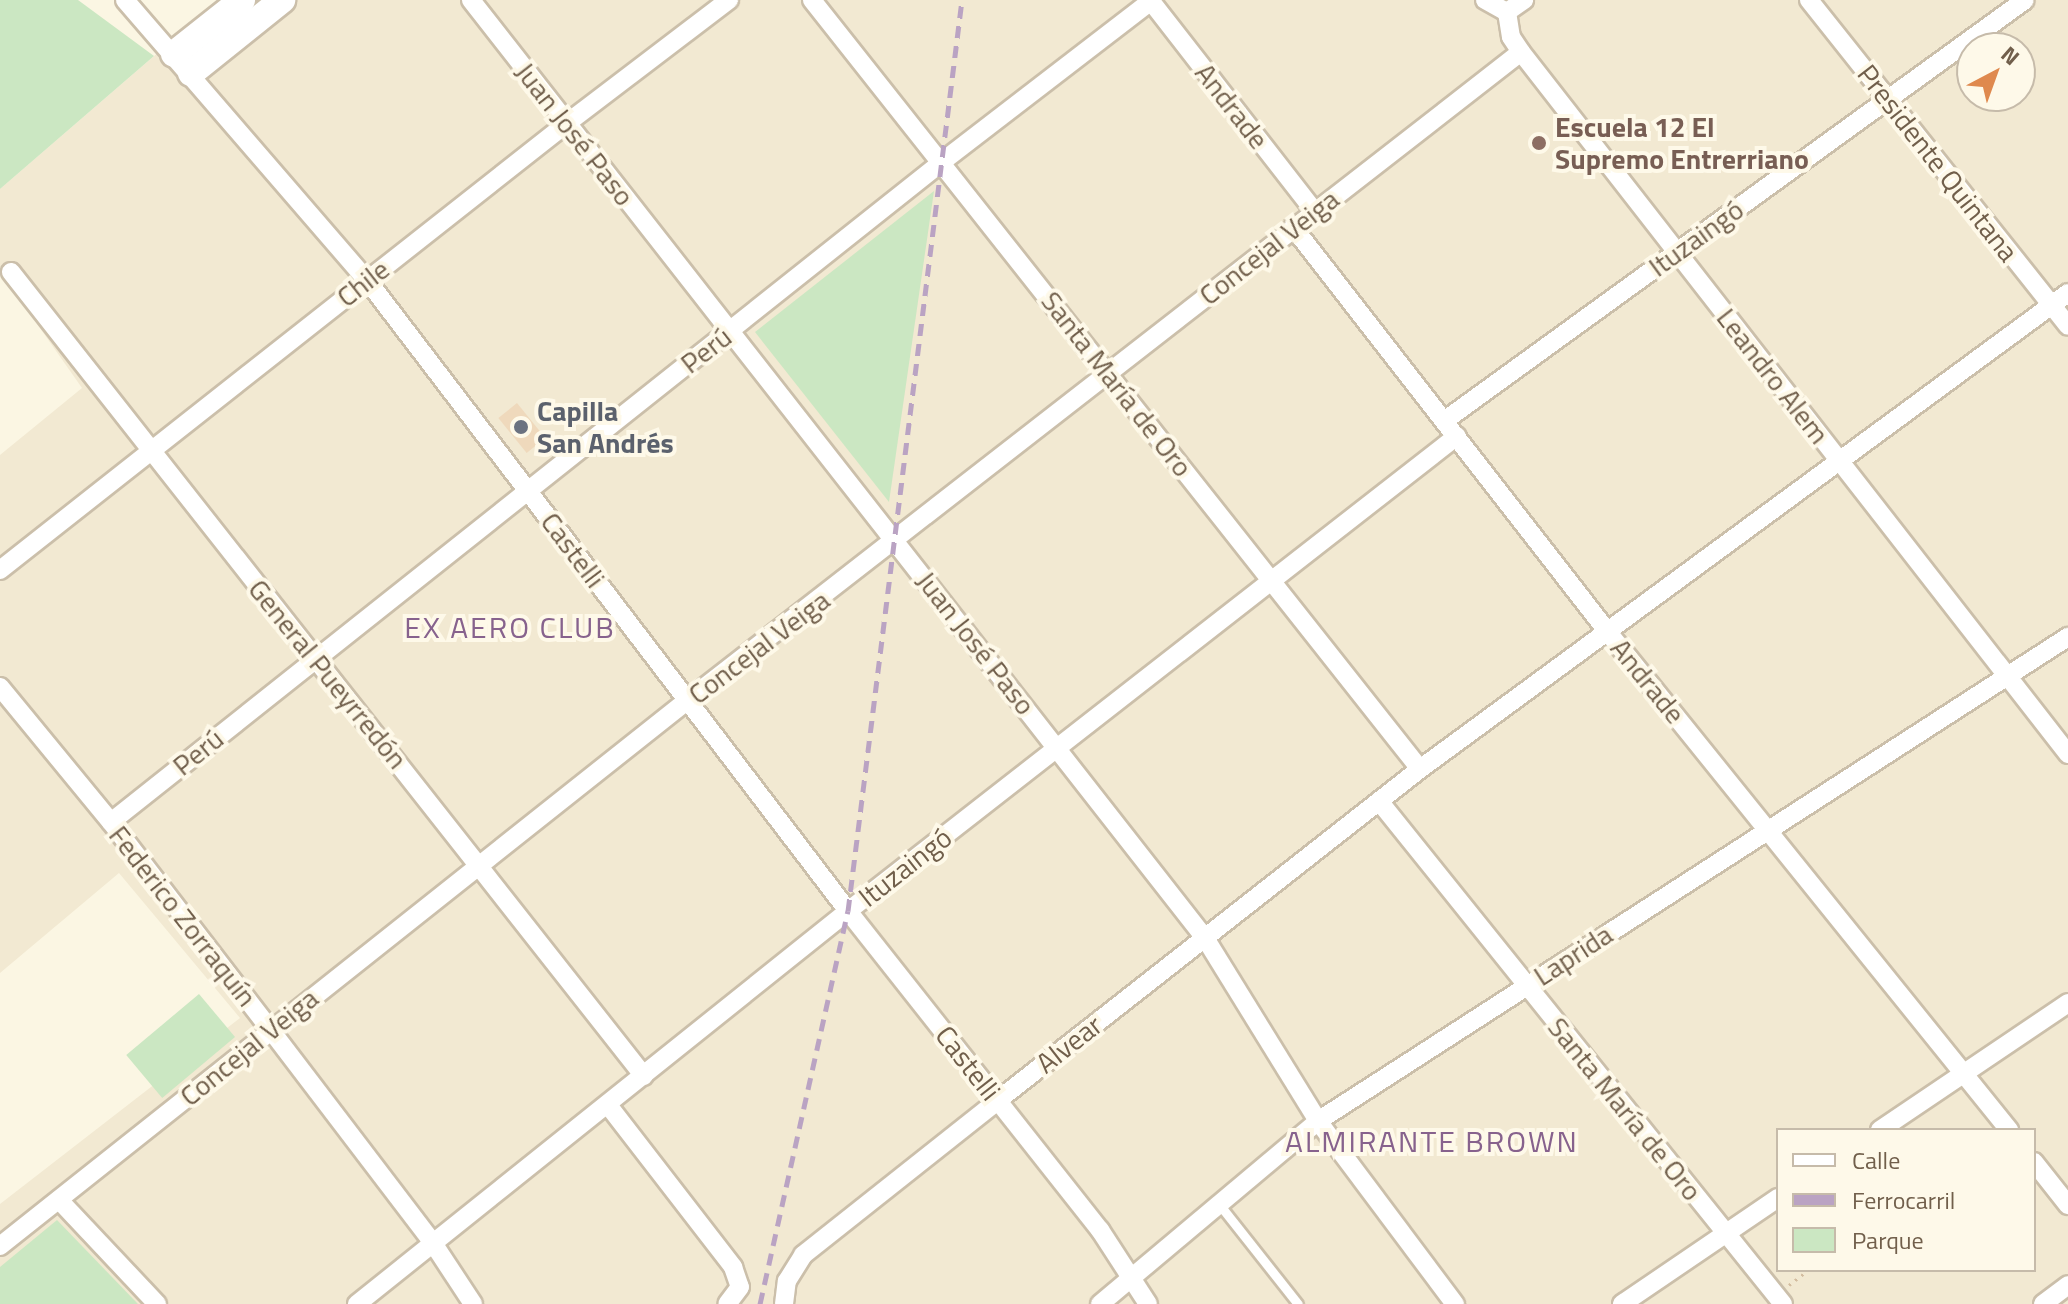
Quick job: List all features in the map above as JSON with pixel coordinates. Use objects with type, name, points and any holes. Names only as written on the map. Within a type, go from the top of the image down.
[{"type":"street","name":"Castelli","points":[[125,0],[367,280],[848,911],[1100,1230],[1148,1304]]},
{"type":"street","points":[[183,64],[242,0]]},
{"type":"street","points":[[183,64],[282,0]]},
{"type":"street","name":"Juan José Paso","points":[[471,0],[1205,938],[1318,1121],[1455,1304]]},
{"type":"street","name":"Chile","points":[[0,570],[566,124],[729,0]]},
{"type":"street","name":"Santa María de Oro","points":[[812,0],[1420,769]]},
{"type":"street","name":"Perú","points":[[111,822],[315,657],[1151,0]]},
{"type":"street","name":"Andrade","points":[[1151,0],[1314,211]]},
{"type":"street","points":[[1485,0],[1507,12],[1524,0]]},
{"type":"street","name":"Presidente Quintana","points":[[1809,0],[2068,326]]},
{"type":"street","name":"Ituzaingó","points":[[357,1304],[848,911],[1273,581],[1451,428],[1677,252],[2025,0]]},
{"type":"street","name":"Leandro Alem","points":[[1507,12],[1511,37],[1521,52],[2068,754]]},
{"type":"street","name":"Concejal Veiga","points":[[0,1246],[688,700],[1521,52]]},
{"type":"street","name":"Andrade","points":[[1293,227],[1607,631],[2007,1128]]},
{"type":"street","name":"General Pueyrredón","points":[[11,272],[644,1076]]},
{"type":"street","name":"Alvear","points":[[784,1304],[787,1281],[803,1255],[997,1101],[1420,769],[2068,293]]},
{"type":"street","name":"Laprida","points":[[1100,1304],[1318,1121],[2068,637]]},
{"type":"street","name":"Federico Zorraquín","points":[[0,687],[111,822],[270,1029],[433,1243],[473,1304]]},
{"type":"street","name":"Santa María de Oro","points":[[1379,801],[1524,986],[1783,1304]]},
{"type":"street","points":[[1883,1128],[2068,1003]]},
{"type":"street","points":[[608,1105],[733,1267],[740,1287],[727,1304]]},
{"type":"street","points":[[2036,1165],[2068,1205]]},
{"type":"street","points":[[1622,1304],[1776,1199]]},
{"type":"street","points":[[59,1200],[157,1304]]},
{"type":"street","points":[[2043,1304],[2068,1285]]},
{"type":"lane","points":[[1219,1204],[1298,1304]]},
{"type":"shaded area","points":[[219,0],[2068,0],[2068,1304],[0,1304],[0,1204],[240,1018],[119,873],[0,973],[0,455],[82,388],[0,271],[0,189]]},
{"type":"green space","points":[[0,0],[78,0],[154,56],[0,189]]},
{"type":"green space","points":[[934,191],[889,502],[755,332]]},
{"type":"green space","points":[[199,994],[235,1037],[162,1098],[126,1055]]},
{"type":"green space","points":[[57,1220],[138,1304],[0,1304],[0,1267]]},
{"type":"building","name":"Capilla San Andrés","points":[[517,403],[545,438],[527,453],[498,418]]},
{"type":"railway","points":[[760,1304],[848,911],[962,0]]},
{"type":"place","name":"Escuela 12 El Supremo Entrerriano","points":[[1539,143]]},
{"type":"place","name":"Capilla San Andrés","points":[[521,427]]},
{"type":"district","name":"EX AERO CLUB","points":[[510,627]]},
{"type":"district","name":"ALMIRANTE BROWN","points":[[1432,1141]]}]
